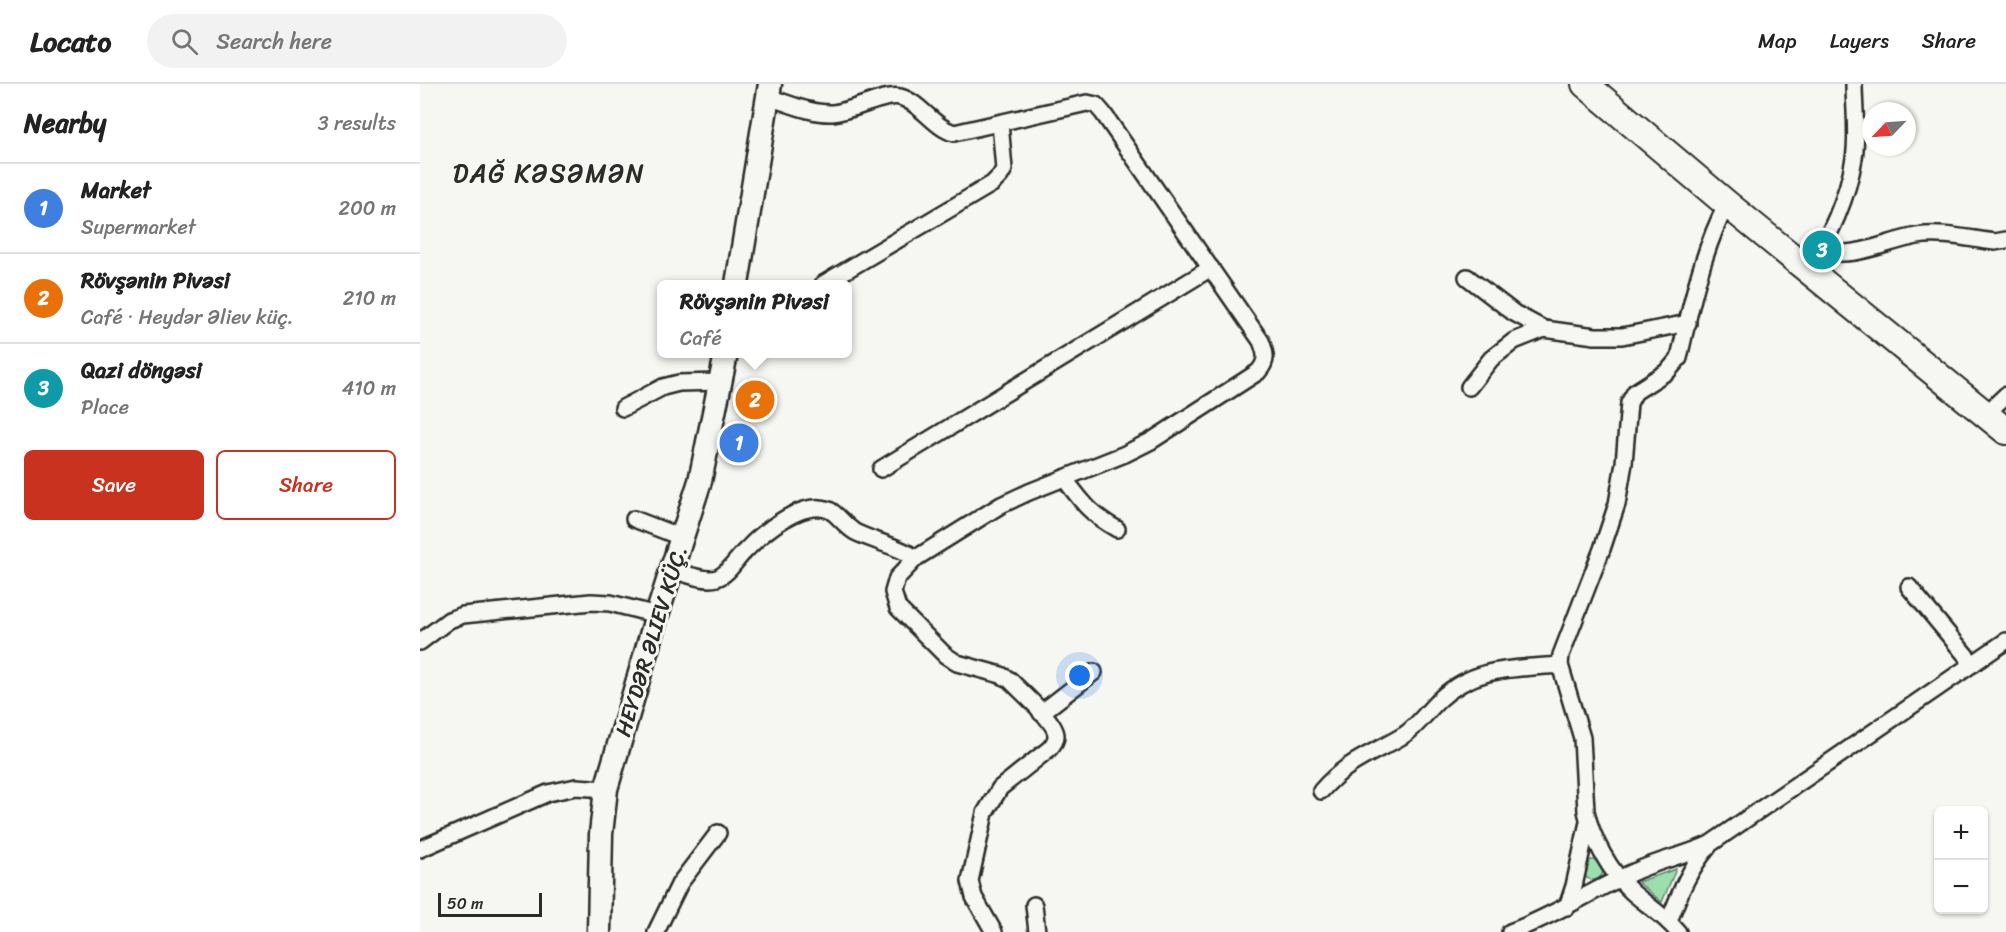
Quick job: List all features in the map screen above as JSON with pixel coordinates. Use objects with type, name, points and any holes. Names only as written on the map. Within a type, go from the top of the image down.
[{"type":"main road","points":[[1585,84],[1727,204],[1815,260],[2006,431]]},
{"type":"main road","points":[[739,280],[769,91]]},
{"type":"main road","name":"HEYDƏR ƏLIEV KÜÇ.","points":[[599,932],[601,834],[606,789],[657,615],[700,481],[725,358]]},
{"type":"street","points":[[1815,260],[1836,221],[1854,158],[1854,84]]},
{"type":"street","points":[[769,91],[820,112],[832,113],[899,96],[911,102],[943,130],[954,134],[1087,103],[1096,105],[1261,341],[1267,356],[1258,372],[1151,441],[1000,506],[916,558],[897,578],[893,592],[898,608],[945,655],[957,663],[1001,675],[1010,680],[1041,712],[1057,735],[1054,744],[1000,788],[985,813],[970,881],[987,929]]},
{"type":"street","points":[[830,280],[992,184],[1004,169],[1000,123]]},
{"type":"street","points":[[1710,844],[1687,876],[1674,927],[1619,879],[1602,852],[1588,822],[1581,738],[1560,664],[1561,655],[1617,504],[1624,463],[1629,403],[1635,392],[1668,371],[1679,358],[1709,244],[1727,204]]},
{"type":"street","points":[[1815,260],[1832,253],[1849,254],[1916,236],[1930,235],[1995,242],[2006,240]]},
{"type":"street","points":[[881,469],[1211,268]]},
{"type":"street","points":[[1467,277],[1514,313],[1544,329],[1595,336],[1622,336],[1688,323]]},
{"type":"street","points":[[1469,387],[1491,359],[1514,341],[1544,329]]},
{"type":"street","points":[[623,408],[663,387],[692,382],[721,382]]},
{"type":"street","points":[[1986,414],[2006,395]]},
{"type":"street","points":[[1064,478],[1097,518],[1117,529]]},
{"type":"street","points":[[672,570],[711,579],[719,578],[745,550],[776,524],[811,508],[830,510],[855,532],[916,558]]},
{"type":"street","points":[[634,519],[683,538]]},
{"type":"street","points":[[1909,587],[1973,664]]},
{"type":"street","points":[[420,642],[449,620],[463,615],[591,602],[610,603],[657,615]]},
{"type":"street","points":[[1513,932],[1635,871],[1686,855],[1710,844],[2006,641]]},
{"type":"street","points":[[1321,791],[1348,765],[1414,727],[1440,699],[1459,684],[1479,674],[1560,664]]},
{"type":"street","points":[[1041,712],[1094,672]]},
{"type":"street","points":[[420,849],[548,793],[576,787],[606,789]]},
{"type":"street","points":[[1567,907],[1588,822]]},
{"type":"street","points":[[656,932],[680,882],[718,833]]},
{"type":"street","points":[[1034,905],[1037,932]]},
{"type":"green space","points":[[1593,860],[1600,863],[1603,870],[1600,877],[1593,880],[1586,877],[1583,870],[1586,863]]},
{"type":"green space","points":[[1676,869],[1662,902],[1638,882]]},
{"type":"place","name":"Qazi döngəsi","points":[[1822,250]]},
{"type":"place","name":"Rövşənin Pivəsi","points":[[755,400]]},
{"type":"place","name":"Market","points":[[739,443]]},
{"type":"district","name":"DAĞ KƏSƏMƏN","points":[[549,173]]}]
